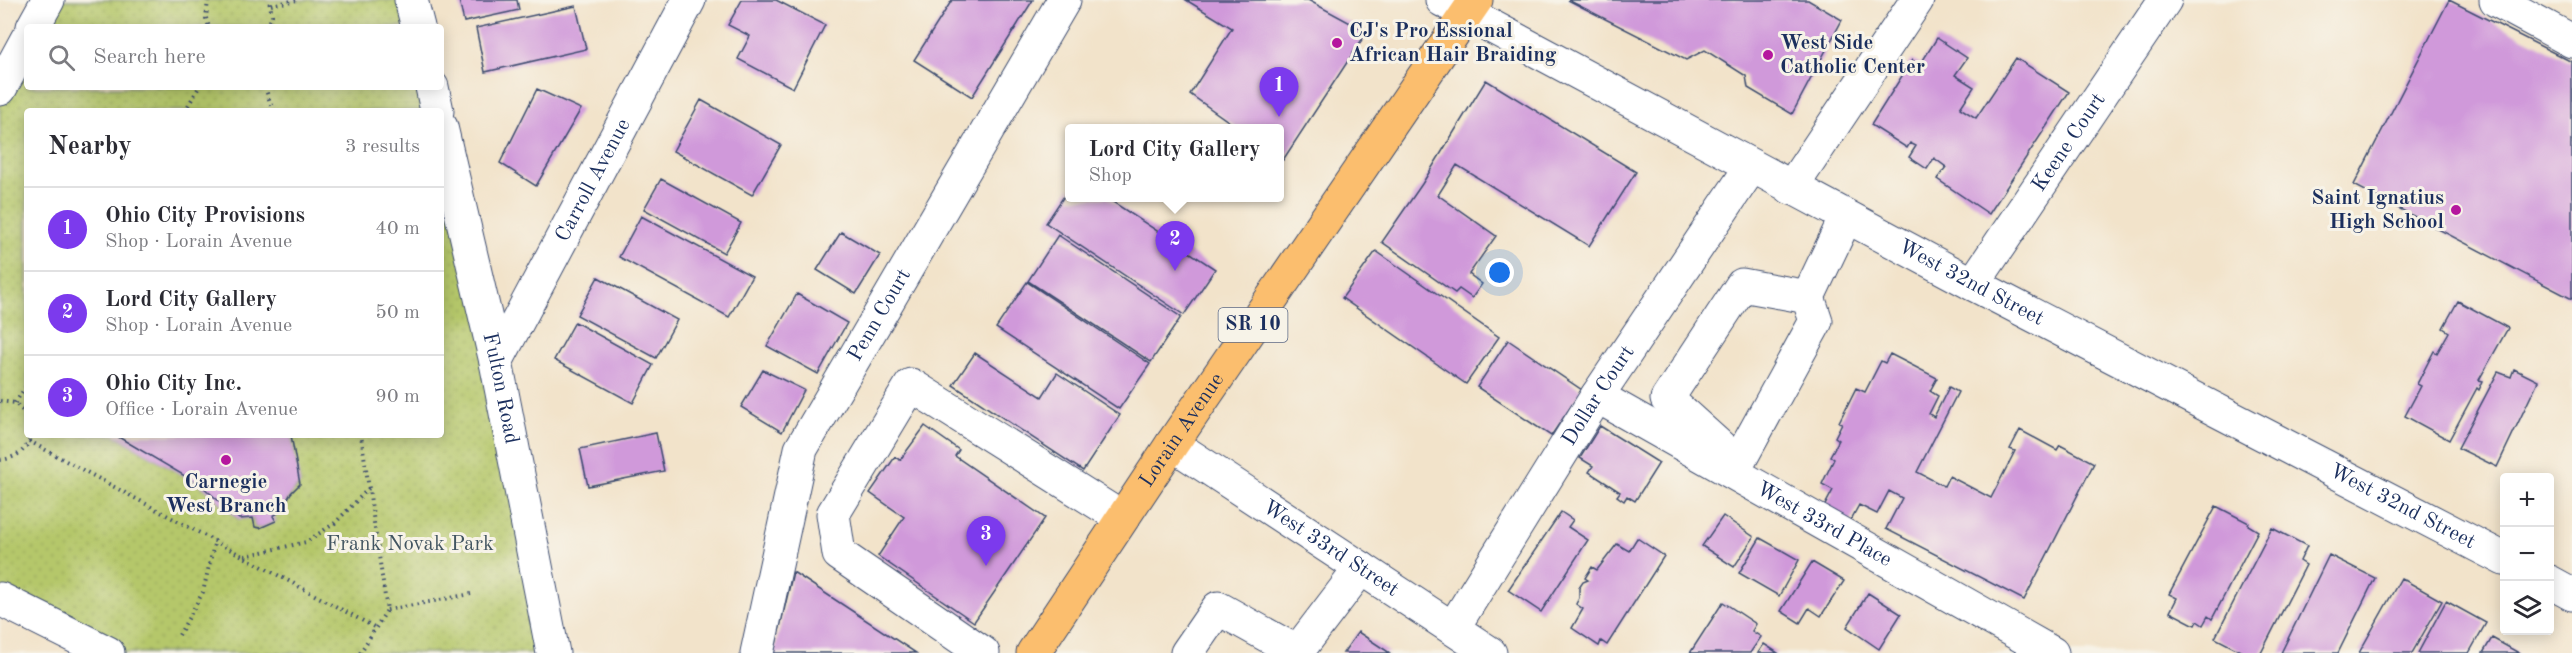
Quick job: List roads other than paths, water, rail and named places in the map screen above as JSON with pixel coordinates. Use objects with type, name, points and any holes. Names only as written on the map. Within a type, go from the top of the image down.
[{"type":"main road","name":"Lorain Avenue","points":[[1033,653],[1462,4]]},
{"type":"street","points":[[35,24],[48,0]]},
{"type":"street","points":[[411,0],[416,24]]},
{"type":"street","name":"Carroll Avenue","points":[[496,362],[689,0]]},
{"type":"street","name":"Penn Court","points":[[758,653],[801,449],[1064,0]]},
{"type":"street","points":[[1791,188],[1917,0]]},
{"type":"street","name":"Keene Court","points":[[1972,284],[2165,0]]},
{"type":"street","points":[[2496,0],[2572,40]]},
{"type":"street","name":"West 32nd Street","points":[[1462,4],[1751,167],[1972,284],[2500,556]]},
{"type":"street","points":[[0,89],[24,45]]},
{"type":"street","points":[[433,90],[436,108]]},
{"type":"street","name":"Fulton Road","points":[[444,140],[496,362],[553,653]]},
{"type":"street","name":"Dollar Court","points":[[1453,628],[1597,396],[1751,167]]},
{"type":"street","points":[[1808,297],[1742,285],[1666,399],[1738,463],[1816,321],[1808,297],[1846,217]]},
{"type":"street","points":[[983,653],[839,554],[834,514],[911,385],[1122,518]]},
{"type":"street","name":"West 33rd Place","points":[[1597,396],[2052,653]]},
{"type":"street","name":"West 33rd Street","points":[[1172,444],[1490,653]]},
{"type":"street","points":[[1187,653],[1218,608],[1297,653],[1361,568]]},
{"type":"street","points":[[2554,584],[2572,594]]},
{"type":"street","points":[[0,599],[108,653]]},
{"type":"place","name":"CJ's Pro Essional African Hair Braiding","points":[[1337,43]]},
{"type":"place","name":"West Side Catholic Center","points":[[1768,55]]},
{"type":"place","name":"Ohio City Provisions","points":[[1279,117]]},
{"type":"place","name":"Saint Ignatius High School","points":[[2456,210]]},
{"type":"place","name":"Lord City Gallery","points":[[1175,271]]},
{"type":"place","name":"Carnegie West Branch","points":[[226,460]]},
{"type":"place","name":"Ohio City Inc.","points":[[986,566]]},
{"type":"park label","name":"Frank Novak Park","points":[[410,544]]}]
